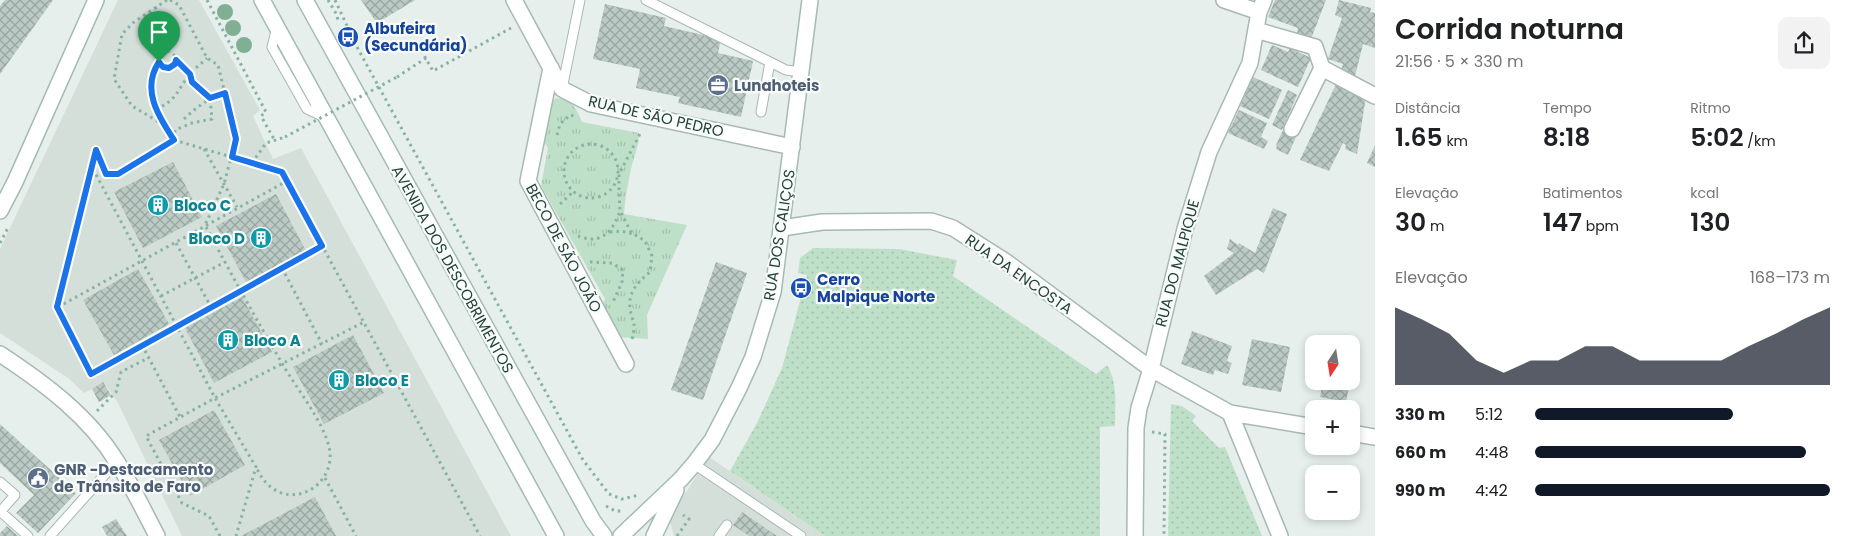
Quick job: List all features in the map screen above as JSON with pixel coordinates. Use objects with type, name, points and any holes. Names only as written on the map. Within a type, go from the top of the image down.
[{"type":"street","points":[[0,211],[15,182],[96,0]]},
{"type":"street","points":[[262,0],[556,536]]},
{"type":"street","name":"AVENIDA DOS DESCOBRIMENTOS","points":[[305,0],[592,522],[604,536]]},
{"type":"street","points":[[514,0],[562,89]]},
{"type":"street","name":"RUA DOS CALIÇOS","points":[[621,536],[681,480],[712,440],[753,357],[773,292],[810,0]]},
{"type":"street","points":[[1224,0],[1262,6]]},
{"type":"street","name":"RUA DO MALPIQUE","points":[[1135,536],[1136,428],[1139,408],[1151,369],[1187,221],[1209,152],[1250,63],[1262,6]]},
{"type":"street","points":[[1256,30],[1315,47],[1322,68],[1375,96]]},
{"type":"street","name":"BECO DE SÃO JOÃO","points":[[551,68],[528,181],[626,364]]},
{"type":"street","points":[[1292,129],[1322,68]]},
{"type":"street","name":"RUA DE SÃO PEDRO","points":[[562,89],[591,104],[792,147]]},
{"type":"street","name":"RUA DA ENCOSTA","points":[[782,228],[822,222],[931,221],[953,228],[1005,261],[1151,369],[1230,413],[1305,426]]},
{"type":"street","points":[[0,354],[59,396],[92,429],[117,461],[157,536]]},
{"type":"street","points":[[1230,413],[1280,536]]},
{"type":"street","points":[[1360,434],[1375,437]]},
{"type":"street","name":"RUA DOS CALIÇOS","points":[[654,536],[681,480]]},
{"type":"lane","points":[[562,89],[580,0]]},
{"type":"lane","points":[[646,0],[786,70],[802,72]]},
{"type":"lane","points":[[761,112],[770,62]]},
{"type":"lane","points":[[50,536],[117,461]]},
{"type":"lane","points":[[694,464],[801,536]]},
{"type":"lane","points":[[0,482],[15,495],[0,512],[28,536]]},
{"type":"lane","points":[[720,536],[726,525]]},
{"type":"path","points":[[164,125],[132,106],[114,80],[122,34],[134,22],[168,0],[179,5],[207,58],[218,65],[236,139],[224,184],[205,225]]},
{"type":"path","points":[[207,0],[266,112],[261,116],[275,141]]},
{"type":"path","points":[[328,0],[337,15],[339,29]]},
{"type":"path","points":[[335,0],[357,47],[583,460],[609,494],[622,500],[639,495],[644,491]]},
{"type":"path","points":[[156,7],[159,14],[162,53],[153,71],[152,95],[164,125],[174,140],[282,172],[480,536]]},
{"type":"path","points":[[405,42],[418,45],[433,71],[525,20]]},
{"type":"path","points":[[162,53],[171,52],[175,55],[176,60],[190,74],[192,82],[210,98],[212,120],[192,123],[175,130],[174,140]]},
{"type":"path","points":[[156,109],[168,104],[190,74],[207,58]]},
{"type":"path","points":[[252,163],[266,143],[275,141],[397,77],[426,58]]},
{"type":"path","points":[[159,62],[163,67],[169,68],[175,64],[176,60]]},
{"type":"path","points":[[368,85],[373,93]]},
{"type":"path","points":[[184,119],[210,98],[225,93]]},
{"type":"path","points":[[555,143],[560,124],[570,115],[579,117]]},
{"type":"path","points":[[626,364],[635,326],[630,308],[631,292],[650,272],[652,256],[644,241],[631,232],[620,211],[619,174],[615,156],[600,144],[590,143],[581,145],[573,150],[567,157],[564,166],[564,176],[567,185],[573,192],[589,198],[597,198],[612,189],[619,174],[650,116]]},
{"type":"path","points":[[632,130],[641,132]]},
{"type":"path","points":[[174,140],[118,174],[106,174],[96,150],[57,307],[91,374],[322,246]]},
{"type":"path","points":[[203,149],[237,207]]},
{"type":"path","points":[[92,168],[215,398],[264,481],[273,489],[286,494],[309,491],[325,478],[330,463],[330,449],[324,432],[241,291],[205,225]]},
{"type":"path","points":[[57,307],[287,181]]},
{"type":"path","points":[[554,199],[558,206]]},
{"type":"path","points":[[610,232],[620,211]]},
{"type":"path","points":[[573,228],[582,245]]},
{"type":"path","points":[[562,246],[578,236],[590,239],[600,238],[610,232],[621,231],[636,235]]},
{"type":"path","points":[[176,243],[211,307]]},
{"type":"path","points":[[586,253],[593,270]]},
{"type":"path","points":[[161,296],[225,262]]},
{"type":"path","points":[[589,262],[612,264],[623,270],[622,282],[612,304]]},
{"type":"path","points":[[282,268],[322,344]]},
{"type":"path","points":[[220,536],[209,516],[182,503],[146,436],[215,398],[364,322]]},
{"type":"path","points":[[626,331],[633,334]]},
{"type":"path","points":[[142,345],[180,417]]},
{"type":"path","points":[[94,414],[114,396],[121,372],[148,358]]},
{"type":"path","points":[[1151,424],[1151,431],[1165,434],[1164,536]]},
{"type":"path","points":[[236,536],[256,467]]},
{"type":"path","points":[[325,478],[356,536]]},
{"type":"path","points":[[599,502],[615,511],[628,511]]},
{"type":"path","points":[[677,536],[688,519]]},
{"type":"shaded area","points":[[118,0],[199,0],[260,110],[253,116],[273,159],[301,148],[511,536],[182,536],[118,403],[104,383],[84,393],[68,378],[0,333],[0,249]]},
{"type":"shaded area","points":[[709,457],[825,536],[674,536],[669,518]]},
{"type":"green space","points":[[556,98],[570,102],[578,112],[582,122],[639,133],[624,214],[687,225],[647,315],[648,339],[617,337],[601,308],[605,299],[541,186],[548,148],[542,139],[546,109]]},
{"type":"green space","points":[[813,248],[899,249],[957,260],[953,276],[1096,374],[1107,365],[1113,379],[1115,426],[1100,427],[1100,536],[825,536],[730,471],[757,423],[782,368],[807,275],[798,273],[800,258]]},
{"type":"green space","points":[[1171,404],[1182,406],[1196,416],[1192,421],[1219,448],[1225,447],[1262,536],[1168,536]]},
{"type":"building","points":[[5,0],[53,0],[0,74],[0,6]]},
{"type":"building","points":[[361,0],[415,0],[377,23]]},
{"type":"building","points":[[1275,0],[1326,0],[1311,39],[1297,33],[1298,28],[1268,17]]},
{"type":"building","points":[[1339,0],[1371,8],[1370,12],[1375,13],[1375,48],[1363,44],[1355,76],[1341,71],[1343,64],[1328,59],[1342,18],[1335,15]]},
{"type":"building","points":[[605,4],[666,18],[664,26],[721,39],[718,53],[753,61],[741,117],[678,103],[680,97],[636,88],[640,69],[593,59]]},
{"type":"building","points":[[1272,45],[1288,52],[1290,48],[1311,58],[1298,87],[1261,70]]},
{"type":"building","points":[[1253,77],[1282,90],[1269,119],[1240,106]]},
{"type":"building","points":[[1337,82],[1366,96],[1357,154],[1345,149],[1346,145],[1343,143],[1329,171],[1300,160]]},
{"type":"building","points":[[1288,90],[1297,95],[1282,130],[1272,125]]},
{"type":"building","points":[[1239,110],[1267,123],[1261,137],[1268,141],[1264,149],[1228,133]]},
{"type":"building","points":[[1283,130],[1296,137],[1288,155],[1276,149]]},
{"type":"building","points":[[1375,145],[1375,167],[1367,163]]},
{"type":"building","name":"Bloco C","points":[[173,162],[202,217],[143,248],[114,192]]},
{"type":"building","name":"Bloco D","points":[[276,194],[306,251],[246,282],[216,226]]},
{"type":"building","points":[[1273,208],[1287,214],[1264,273],[1257,269],[1216,295],[1204,276],[1234,253],[1227,249],[1230,239],[1255,253]]},
{"type":"building","points":[[716,262],[747,273],[703,400],[671,390]]},
{"type":"building","points":[[138,269],[169,324],[114,355],[83,300]]},
{"type":"building","name":"Bloco A","points":[[242,297],[272,352],[214,383],[185,328]]},
{"type":"building","points":[[1192,331],[1232,346],[1227,361],[1232,363],[1228,374],[1215,370],[1213,375],[1181,364]]},
{"type":"building","name":"Bloco E","points":[[353,335],[384,393],[324,424],[293,367]]},
{"type":"building","points":[[1252,339],[1290,347],[1281,392],[1242,385]]},
{"type":"building","points":[[103,382],[111,395],[99,402],[92,389]]},
{"type":"building","points":[[1321,390],[1348,390],[1346,400],[1320,397]]},
{"type":"building","points":[[214,410],[245,465],[190,496],[159,440]]},
{"type":"building","name":"GNR -Destacamento de Trânsito de Faro","points":[[0,424],[76,493],[38,533],[16,513],[34,495],[0,463]]},
{"type":"building","points":[[315,497],[336,536],[241,536]]},
{"type":"building","points":[[742,512],[777,536],[749,536],[733,525]]},
{"type":"building","points":[[116,519],[127,536],[107,536],[102,527]]},
{"type":"building","points":[[7,526],[18,536],[0,536],[0,533]]},
{"type":"place","name":"Albufeira (Secundária)","points":[[348,37]]},
{"type":"place","name":"Lunahoteis","points":[[718,85]]},
{"type":"place","name":"Bloco C","points":[[158,205]]},
{"type":"place","name":"Bloco D","points":[[261,238]]},
{"type":"place","name":"Cerro Malpique Norte","points":[[801,288]]},
{"type":"place","name":"Bloco A","points":[[228,340]]},
{"type":"place","name":"Bloco E","points":[[339,380]]},
{"type":"place","name":"GNR -Destacamento de Trânsito de Faro","points":[[38,478]]},
{"type":"route","points":[[176,60],[190,74],[192,82],[210,98],[225,93],[236,139],[232,157],[282,172],[322,246],[91,374],[57,307],[96,150],[106,174],[118,174],[174,140],[157,114],[152,95],[153,71],[159,62],[163,67],[169,68],[175,64],[176,60]]}]
